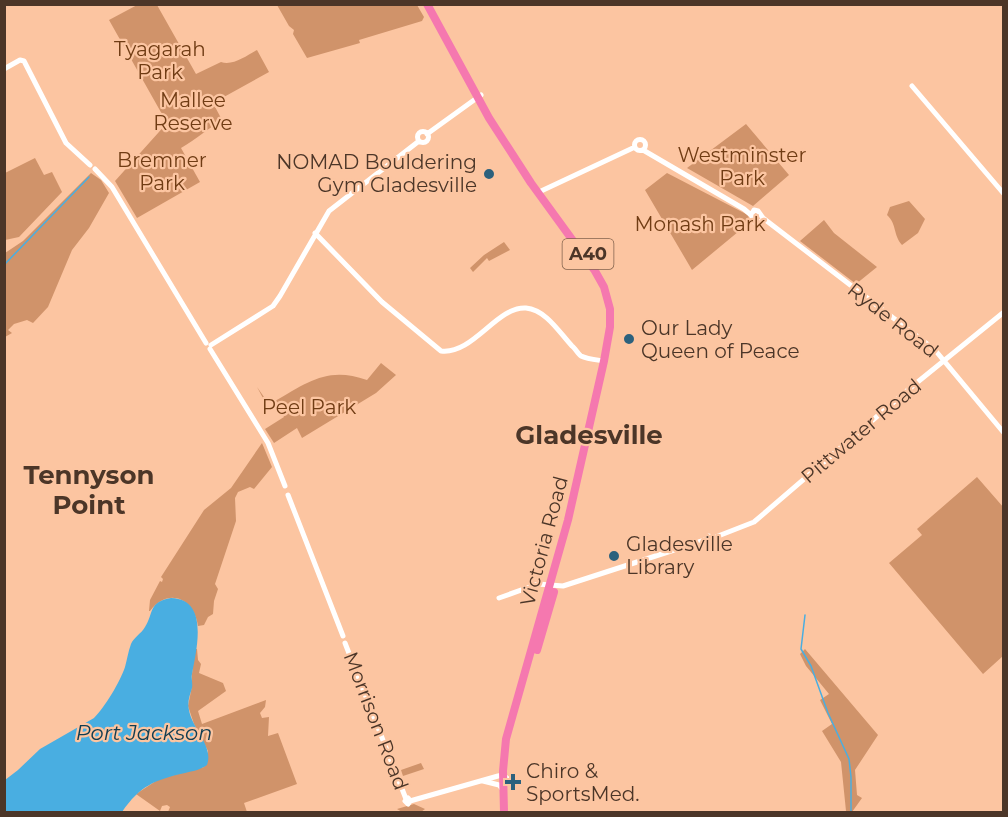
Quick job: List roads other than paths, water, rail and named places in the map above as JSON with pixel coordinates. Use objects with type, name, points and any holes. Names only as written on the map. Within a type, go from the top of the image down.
[{"type":"highway","name":"Victoria Road","points":[[427,4],[479,96],[540,191],[590,262],[606,293],[610,315],[604,361],[553,585]]},
{"type":"highway","name":"Victoria Road","points":[[433,4],[479,96]]},
{"type":"highway","name":"Victoria Road","points":[[506,813],[505,777],[514,727],[553,585],[606,370],[614,315],[609,291],[598,269],[574,232],[540,191]]},
{"type":"highway","name":"Victoria Road","points":[[505,777],[506,813]]},
{"type":"street","points":[[4,69],[22,60],[66,143],[112,187],[209,346],[277,302],[328,211],[419,141],[424,143],[428,141],[428,134],[479,96]]},
{"type":"street","points":[[11,66],[18,66],[29,71]]},
{"type":"street","points":[[912,86],[1004,194]]},
{"type":"street","points":[[540,191],[635,147],[637,141],[642,140],[645,144],[644,150],[639,151],[635,147]]},
{"type":"street","name":"Ryde Road","points":[[644,150],[752,213],[755,223],[762,220],[768,224],[935,350],[1004,433]]},
{"type":"street","points":[[315,233],[382,302],[441,351],[451,351],[465,345],[509,312],[524,308],[532,309],[545,316],[582,356],[604,361]]},
{"type":"street","name":"Pittwater Road","points":[[499,598],[543,583],[563,586],[710,539],[754,522],[1004,312]]},
{"type":"street","name":"Morrison Road","points":[[209,346],[268,443],[285,486],[284,493],[288,495],[343,636],[347,638],[345,643],[408,800],[479,781]]},
{"type":"street","points":[[479,781],[505,777]]},
{"type":"street","points":[[479,781],[499,786],[504,792]]},
{"type":"water","name":"Port Jackson","points":[[171,598],[183,601],[191,607],[196,616],[198,628],[196,653],[188,707],[208,751],[207,765],[149,785],[135,796],[122,812],[5,812],[5,780],[40,749],[94,718],[116,687],[125,667],[131,644],[142,632],[155,605]]},
{"type":"waterway","points":[[4,265],[89,177]]},
{"type":"waterway","points":[[805,615],[801,649],[811,666],[828,713],[849,759],[851,812]]},
{"type":"place","name":"NOMAD Bouldering Gym Gladesville","points":[[489,174]]},
{"type":"place","name":"Our Lady Queen of Peace","points":[[629,339]]},
{"type":"place","name":"Gladesville Library","points":[[614,556]]},
{"type":"place","name":"Chiro & SportsMed.","points":[[513,782]]},
{"type":"district","name":"Gladesville","points":[[589,435]]},
{"type":"district","name":"Tennyson Point","points":[[89,490]]},
{"type":"park label","name":"Tyagarah Park","points":[[160,60]]},
{"type":"park label","name":"Mallee Reserve","points":[[193,112]]},
{"type":"park label","name":"Westminster Park","points":[[742,166]]},
{"type":"park label","name":"Bremner Park","points":[[162,172]]},
{"type":"park label","name":"Monash Park","points":[[700,224]]},
{"type":"park label","name":"Peel Park","points":[[309,407]]}]
